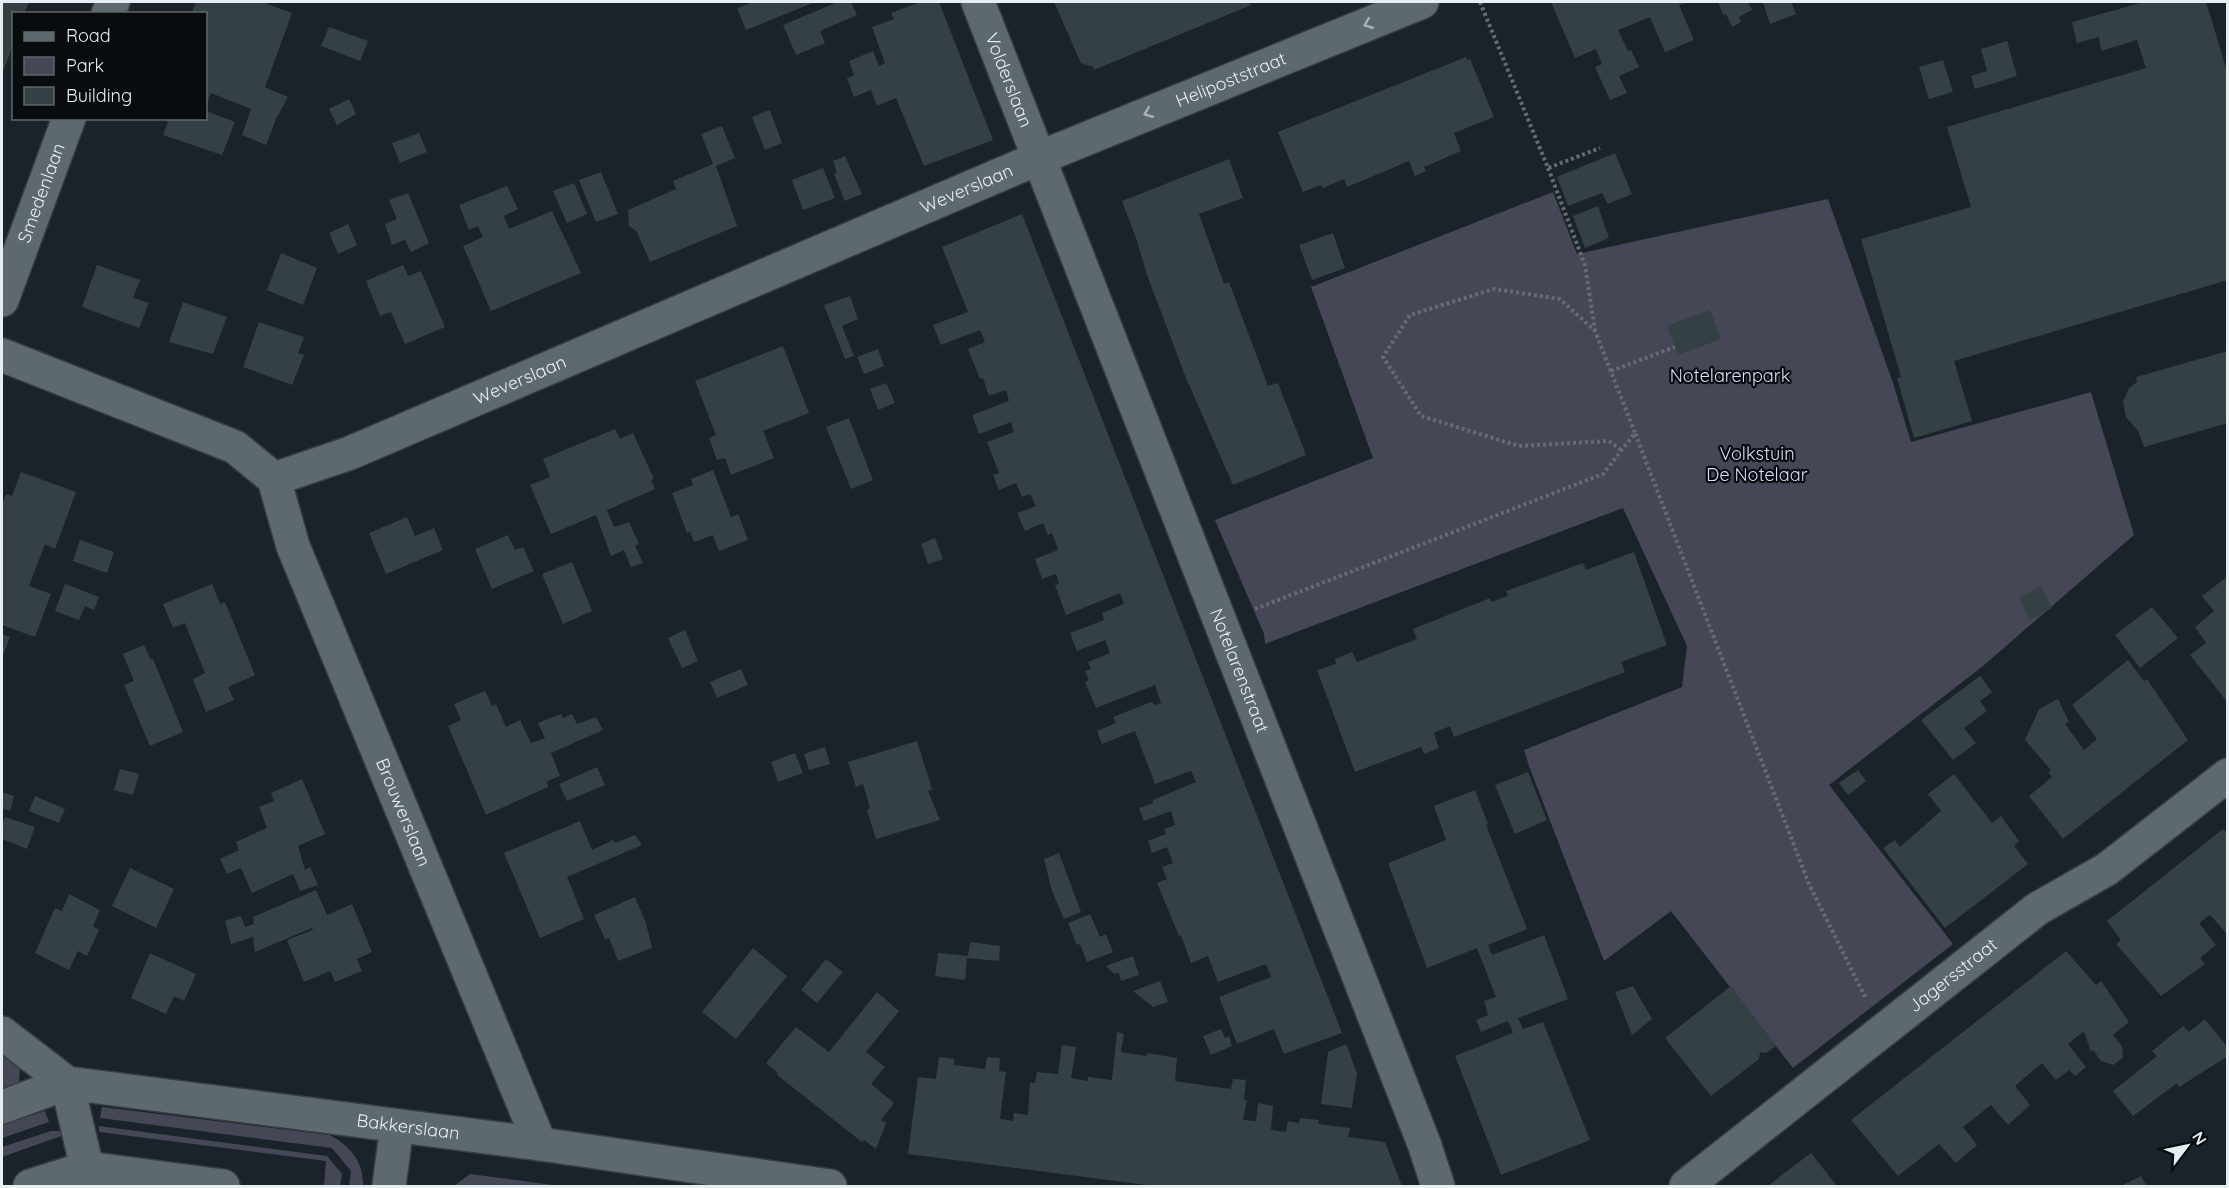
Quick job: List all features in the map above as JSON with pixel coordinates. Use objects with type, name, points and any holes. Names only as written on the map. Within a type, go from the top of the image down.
[{"type":"street","name":"Volderslaan","points":[[978,2],[1039,158]]},
{"type":"street","name":"Helipoststraat","points":[[1039,158],[1422,2]]},
{"type":"street","name":"Smedenlaan","points":[[2,300],[68,120]]},
{"type":"street","name":"Weverslaan","points":[[274,479],[350,453],[1039,158]]},
{"type":"street","name":"Notelarenstraat","points":[[1039,158],[1425,1146],[1438,1186]]},
{"type":"street","points":[[2,355],[235,447],[274,479]]},
{"type":"street","name":"Brouwerslaan","points":[[274,479],[293,546],[540,1144]]},
{"type":"street","name":"Jagersstraat","points":[[1686,1186],[2037,909],[2107,869],[2228,775]]},
{"type":"street","points":[[2,1033],[67,1083],[87,1168]]},
{"type":"street","points":[[2,1107],[67,1083]]},
{"type":"street","name":"Bakkerslaan","points":[[67,1083],[540,1144],[830,1186]]},
{"type":"street","points":[[389,1186],[397,1125]]},
{"type":"street","points":[[30,1186],[87,1168],[223,1186]]},
{"type":"path","points":[[1480,2],[1585,265],[1595,331],[1809,884],[1882,1032]]},
{"type":"path","points":[[1548,168],[1599,148]]},
{"type":"path","points":[[1595,331],[1560,299],[1494,289],[1410,315],[1383,357],[1421,416],[1519,446],[1609,441],[1621,450]]},
{"type":"path","points":[[1611,371],[1675,347]]},
{"type":"path","points":[[1221,622],[1603,474],[1635,433]]},
{"type":"green space","name":"Notelarenpark","points":[[1553,192],[1577,254],[1828,199],[1893,383],[1911,442],[2091,392],[2134,535],[1983,666],[1829,785],[1953,944],[1793,1068],[1671,911],[1604,961],[1524,750],[1682,687],[1687,646],[1623,508],[1265,644],[1264,634],[1215,520],[1373,458],[1311,287]]},
{"type":"green space","points":[[2,1054],[20,1068],[19,1083],[2,1092]]},
{"type":"green space","points":[[102,1107],[329,1135],[337,1139],[354,1155],[361,1169],[363,1186],[349,1186],[351,1171],[332,1148],[100,1118]]},
{"type":"green space","points":[[45,1111],[49,1122],[2,1138],[2,1125]]},
{"type":"green space","points":[[99,1126],[327,1156],[342,1174],[340,1186],[324,1185],[326,1161],[99,1132]]},
{"type":"green space","points":[[51,1131],[63,1131],[64,1135],[2,1157],[2,1147]]},
{"type":"green space","points":[[470,1174],[560,1186],[454,1186]]},
{"type":"building","points":[[2,2],[29,2],[25,12],[12,12],[12,48],[2,74]]},
{"type":"building","points":[[196,2],[262,2],[292,13],[265,87],[288,97],[266,145],[242,135],[251,109],[211,93],[207,103],[207,12],[192,12]]},
{"type":"building","points":[[753,2],[815,2],[746,30],[737,8]]},
{"type":"building","points":[[838,2],[851,2],[857,15],[820,31],[825,43],[796,55],[783,25]]},
{"type":"building","points":[[920,2],[939,2],[993,140],[924,166],[896,98],[877,106],[871,90],[854,97],[847,78],[854,75],[849,61],[873,51],[879,66],[885,63],[872,27],[894,19],[891,13]]},
{"type":"building","points":[[1054,2],[1249,2],[1251,5],[1094,70],[1093,67],[1081,63]]},
{"type":"building","points":[[1551,2],[1688,2],[1679,5],[1694,40],[1665,52],[1650,17],[1618,30],[1639,67],[1619,76],[1627,93],[1610,100],[1595,67],[1602,64],[1596,49],[1575,58]]},
{"type":"building","points":[[1718,2],[1748,2],[1752,10],[1739,17],[1741,22],[1732,27],[1726,14],[1723,15]]},
{"type":"building","points":[[1763,2],[1791,2],[1796,14],[1770,24]]},
{"type":"building","points":[[2144,2],[2206,2],[2211,18],[2228,75],[2228,280],[1954,361],[1972,421],[1914,438],[1897,378],[1901,377],[1861,239],[1971,207],[1947,127],[2146,68],[2137,40],[2101,51],[2099,37],[2077,43],[2072,22]]},
{"type":"building","points":[[329,27],[368,41],[360,61],[321,46]]},
{"type":"building","points":[[2007,41],[2017,76],[1975,89],[1971,76],[1987,71],[1981,49]]},
{"type":"building","points":[[1466,57],[1467,60],[1470,59],[1494,117],[1454,133],[1461,151],[1424,167],[1426,171],[1415,176],[1409,161],[1347,187],[1344,179],[1323,188],[1321,185],[1303,192],[1278,132]]},
{"type":"building","points":[[1943,60],[1953,92],[1929,99],[1919,67]]},
{"type":"building","points":[[349,99],[356,114],[337,125],[329,109]]},
{"type":"building","points":[[770,110],[782,143],[765,150],[752,117]]},
{"type":"building","points":[[207,111],[235,122],[222,155],[163,135],[168,122],[166,120],[207,120]]},
{"type":"building","points":[[722,126],[735,158],[716,166],[737,226],[650,262],[637,232],[629,226],[628,210],[676,189],[673,181],[713,164],[701,134]]},
{"type":"building","points":[[419,133],[427,152],[400,163],[392,143]]},
{"type":"building","points":[[1615,153],[1632,194],[1608,204],[1602,193],[1568,206],[1557,177]]},
{"type":"building","points":[[845,156],[862,194],[845,201],[834,174],[837,172],[833,161]]},
{"type":"building","points":[[1229,159],[1243,198],[1199,214],[1224,284],[1229,282],[1268,386],[1278,383],[1306,455],[1233,485],[1186,378],[1122,201]]},
{"type":"building","points":[[823,168],[835,198],[803,210],[792,180]]},
{"type":"building","points":[[601,172],[618,214],[596,222],[579,180]]},
{"type":"building","points":[[574,183],[587,214],[567,223],[553,191]]},
{"type":"building","points":[[507,186],[518,209],[504,216],[509,229],[552,211],[581,273],[491,311],[463,246],[483,237],[478,226],[469,230],[459,205]]},
{"type":"building","points":[[408,193],[429,243],[411,252],[405,240],[392,245],[385,224],[397,219],[389,200]]},
{"type":"building","points":[[1598,206],[1609,238],[1585,248],[1573,216]]},
{"type":"building","points":[[1022,214],[1342,1033],[1284,1054],[1274,1029],[1237,1044],[1219,997],[1271,977],[1266,964],[1218,982],[1208,956],[1191,963],[1157,883],[1167,879],[1162,867],[1173,863],[1167,847],[1152,853],[1148,841],[1166,834],[1164,829],[1175,825],[1171,811],[1144,821],[1139,808],[1196,782],[1191,771],[1155,784],[1135,731],[1102,744],[1097,731],[1116,723],[1113,717],[1151,702],[1156,705],[1161,703],[1155,685],[1096,708],[1085,682],[1089,680],[1085,671],[1091,669],[1088,662],[1110,653],[1105,640],[1077,651],[1070,633],[1104,620],[1102,613],[1124,604],[1120,593],[1066,615],[1055,585],[1059,584],[1056,574],[1042,579],[1035,559],[1058,550],[1052,533],[1048,535],[1043,523],[1025,531],[1017,513],[1036,506],[1030,494],[1022,497],[1016,483],[999,490],[993,475],[999,473],[987,442],[1014,432],[1011,422],[979,434],[972,415],[1009,401],[1006,390],[989,396],[983,378],[980,379],[968,349],[985,342],[980,330],[941,345],[933,325],[968,312],[942,247]]},
{"type":"building","points":[[348,224],[357,245],[338,254],[329,233]]},
{"type":"building","points":[[1333,233],[1345,268],[1312,280],[1299,245]]},
{"type":"building","points":[[281,253],[317,268],[303,305],[267,290]]},
{"type":"building","points":[[97,265],[140,280],[133,298],[149,303],[139,328],[82,307]]},
{"type":"building","points":[[403,265],[408,276],[421,271],[445,327],[405,344],[391,312],[380,316],[366,281]]},
{"type":"building","points":[[850,296],[858,319],[842,326],[854,356],[845,359],[824,305]]},
{"type":"building","points":[[183,302],[227,317],[213,354],[169,342]]},
{"type":"building","points":[[1710,310],[1721,339],[1678,355],[1667,326]]},
{"type":"building","points":[[259,322],[304,337],[298,353],[304,355],[292,385],[243,367]]},
{"type":"building","points":[[783,346],[809,413],[763,431],[774,458],[731,475],[725,458],[717,460],[709,438],[716,435],[695,381]]},
{"type":"building","points":[[878,349],[884,366],[864,374],[857,357]]},
{"type":"building","points":[[2228,351],[2228,423],[2144,447],[2138,431],[2126,417],[2123,402],[2129,388],[2137,382],[2136,377]]},
{"type":"building","points":[[886,383],[895,403],[878,410],[870,389]]},
{"type":"building","points":[[849,418],[873,480],[851,489],[826,427]]},
{"type":"building","points":[[615,429],[620,439],[633,433],[654,479],[651,480],[655,489],[607,510],[614,527],[629,522],[639,544],[635,546],[643,563],[631,567],[624,550],[611,556],[596,515],[551,534],[530,485],[550,477],[543,459]]},
{"type":"building","points":[[713,470],[731,517],[738,514],[748,540],[719,551],[713,535],[694,542],[690,531],[687,533],[672,493],[693,485],[691,479]]},
{"type":"building","points":[[21,472],[76,492],[55,549],[45,544],[29,586],[51,594],[35,637],[2,625],[2,505],[6,494],[12,496]]},
{"type":"building","points":[[407,517],[415,536],[434,528],[443,550],[386,574],[369,533]]},
{"type":"building","points":[[508,535],[515,550],[523,547],[534,571],[492,589],[475,549]]},
{"type":"building","points":[[935,538],[943,559],[928,564],[921,544]]},
{"type":"building","points":[[80,540],[114,552],[107,573],[73,561]]},
{"type":"building","points":[[1634,552],[1667,645],[1621,662],[1625,672],[1454,737],[1450,726],[1434,733],[1439,748],[1424,754],[1421,747],[1355,772],[1317,670],[1336,664],[1335,659],[1352,652],[1357,662],[1417,639],[1413,629],[1490,598],[1491,602],[1508,596],[1506,591],[1583,563],[1586,570]]},
{"type":"building","points":[[572,562],[592,611],[563,624],[542,574]]},
{"type":"building","points":[[2228,576],[2228,703],[2190,655],[2206,643],[2195,627],[2214,611],[2202,596]]},
{"type":"building","points":[[65,584],[99,597],[94,610],[85,606],[79,620],[55,611]]},
{"type":"building","points":[[212,584],[220,604],[225,602],[255,675],[228,687],[234,700],[206,712],[193,679],[205,673],[185,623],[173,628],[163,604]]},
{"type":"building","points":[[2041,586],[2052,608],[2030,620],[2019,598]]},
{"type":"building","points":[[2152,607],[2178,638],[2140,668],[2115,635]]},
{"type":"building","points":[[685,630],[698,661],[682,668],[668,638]]},
{"type":"building","points":[[2,634],[10,637],[2,658]]},
{"type":"building","points":[[144,645],[151,660],[153,659],[183,732],[150,746],[124,685],[134,681],[123,654]]},
{"type":"building","points":[[2128,660],[2144,681],[2147,679],[2188,740],[2063,839],[2029,796],[2052,777],[2048,772],[2051,770],[2025,740],[2039,709],[2058,699],[2069,722],[2065,724],[2084,750],[2097,739],[2072,705]]},
{"type":"building","points":[[741,669],[748,685],[717,698],[710,682]]},
{"type":"building","points":[[1980,676],[1992,692],[1980,701],[1987,711],[1964,728],[1976,743],[1953,760],[1921,720]]},
{"type":"building","points":[[485,691],[492,706],[496,704],[506,727],[520,720],[531,743],[545,738],[538,723],[561,714],[563,718],[572,714],[577,724],[596,717],[603,730],[551,753],[560,776],[547,781],[548,787],[486,815],[448,726],[461,720],[454,704]]},
{"type":"building","points":[[917,741],[932,789],[928,791],[940,820],[876,839],[867,810],[870,808],[863,784],[856,787],[848,762]]},
{"type":"building","points":[[825,747],[830,764],[809,770],[804,754]]},
{"type":"building","points":[[795,753],[803,773],[778,782],[771,762]]},
{"type":"building","points":[[597,767],[605,785],[567,801],[559,784]]},
{"type":"building","points":[[120,769],[139,774],[133,795],[114,790]]},
{"type":"building","points":[[1858,770],[1866,781],[1848,795],[1839,783]]},
{"type":"building","points":[[1528,772],[1547,820],[1515,834],[1495,785]]},
{"type":"building","points":[[1954,774],[1992,823],[2001,816],[2019,841],[2014,846],[2028,864],[1945,928],[1883,848],[1895,840],[1900,847],[1941,811],[1928,794]]},
{"type":"building","points":[[302,779],[325,834],[298,846],[305,870],[310,867],[318,885],[300,891],[293,874],[252,893],[241,868],[227,874],[220,859],[239,850],[236,842],[267,828],[259,807],[274,801],[271,793]]},
{"type":"building","points":[[1475,790],[1488,824],[1486,825],[1527,929],[1488,945],[1492,955],[1544,935],[1568,999],[1518,1018],[1523,1029],[1543,1022],[1590,1140],[1501,1175],[1455,1056],[1513,1033],[1508,1021],[1481,1032],[1476,1020],[1488,1015],[1484,1001],[1496,997],[1477,948],[1427,968],[1388,863],[1446,840],[1434,806]]},
{"type":"building","points":[[2,792],[14,796],[10,811],[2,808]]},
{"type":"building","points":[[35,796],[65,809],[59,823],[29,811]]},
{"type":"building","points":[[5,817],[35,827],[27,849],[2,839],[2,825]]},
{"type":"building","points":[[580,821],[592,850],[613,840],[615,843],[635,835],[642,845],[567,877],[584,919],[540,938],[504,853]]},
{"type":"building","points":[[2223,829],[2228,834],[2228,935],[2210,915],[2199,923],[2216,945],[2200,958],[2205,964],[2161,996],[2116,944],[2121,940],[2107,921]]},
{"type":"building","points":[[1059,853],[1081,912],[1064,919],[1052,891],[1044,859]]},
{"type":"building","points":[[130,868],[174,889],[156,928],[112,906]]},
{"type":"building","points":[[316,890],[327,915],[352,904],[372,952],[357,959],[362,971],[335,982],[330,971],[304,982],[287,940],[313,930],[312,928],[255,952],[253,937],[231,944],[225,921],[241,916],[245,927],[254,924],[253,917]]},
{"type":"building","points":[[69,894],[100,910],[93,926],[99,930],[87,956],[78,951],[69,970],[35,953],[55,908],[62,911]]},
{"type":"building","points":[[635,897],[646,923],[652,948],[618,961],[609,938],[605,939],[594,915]]},
{"type":"building","points":[[1090,914],[1100,937],[1106,934],[1113,952],[1087,962],[1068,923]]},
{"type":"building","points":[[970,942],[1000,946],[999,961],[967,958],[965,980],[935,976],[938,953],[968,956]]},
{"type":"building","points":[[753,948],[787,976],[736,1039],[702,1012]]},
{"type":"building","points":[[2066,951],[2096,985],[2101,981],[2129,1022],[2113,1035],[2122,1046],[2123,1058],[2113,1065],[2101,1061],[2093,1050],[2091,1052],[2084,1031],[2068,1044],[2086,1067],[2075,1076],[2069,1070],[2056,1080],[2042,1063],[2015,1086],[2030,1105],[2008,1125],[1991,1105],[1963,1127],[1977,1145],[1956,1163],[1939,1144],[1898,1176],[1851,1120]]},
{"type":"building","points":[[150,953],[196,974],[184,1001],[174,996],[166,1014],[131,998]]},
{"type":"building","points":[[1133,956],[1139,975],[1121,981],[1119,973],[1114,974],[1106,966]]},
{"type":"building","points":[[826,959],[843,972],[817,1003],[801,990]]},
{"type":"building","points":[[1160,981],[1168,1002],[1153,1007],[1133,991]]},
{"type":"building","points":[[1633,986],[1652,1019],[1632,1035],[1615,992]]},
{"type":"building","points":[[1731,986],[1776,1046],[1766,1053],[1760,1052],[1759,1059],[1711,1096],[1665,1038]]},
{"type":"building","points":[[877,992],[899,1011],[866,1052],[885,1067],[871,1084],[894,1103],[881,1120],[886,1123],[876,1149],[864,1140],[862,1142],[777,1075],[778,1073],[766,1063],[796,1027],[829,1052]]},
{"type":"building","points":[[2205,1019],[2228,1048],[2228,1056],[2179,1087],[2177,1083],[2133,1116],[2113,1091],[2157,1056],[2152,1051],[2183,1026],[2189,1032]]},
{"type":"building","points":[[1221,1029],[1225,1038],[1229,1036],[1232,1046],[1211,1055],[1203,1036]]},
{"type":"building","points":[[1117,1032],[1124,1034],[1121,1052],[1177,1058],[1175,1081],[1231,1089],[1233,1079],[1246,1080],[1244,1100],[1247,1100],[1243,1120],[1256,1121],[1258,1103],[1273,1106],[1271,1130],[1286,1132],[1288,1121],[1299,1123],[1300,1118],[1319,1120],[1318,1124],[1350,1128],[1348,1137],[1385,1142],[1402,1186],[1154,1186],[908,1154],[918,1077],[936,1079],[939,1057],[954,1059],[954,1065],[985,1069],[987,1057],[1000,1058],[999,1071],[1006,1072],[1000,1119],[1013,1121],[1014,1113],[1028,1115],[1030,1083],[1035,1083],[1037,1072],[1058,1074],[1062,1045],[1076,1047],[1071,1078],[1088,1081],[1088,1077],[1112,1080]]},
{"type":"building","points":[[1346,1044],[1357,1073],[1352,1108],[1321,1104],[1328,1052]]},
{"type":"building","points":[[1811,1153],[1837,1186],[1768,1186],[1783,1174]]},
{"type":"building","points":[[2141,1176],[2147,1186],[2121,1186]]},
{"type":"park label","name":"Volkstuin De Notelaar","points":[[1757,464]]}]
